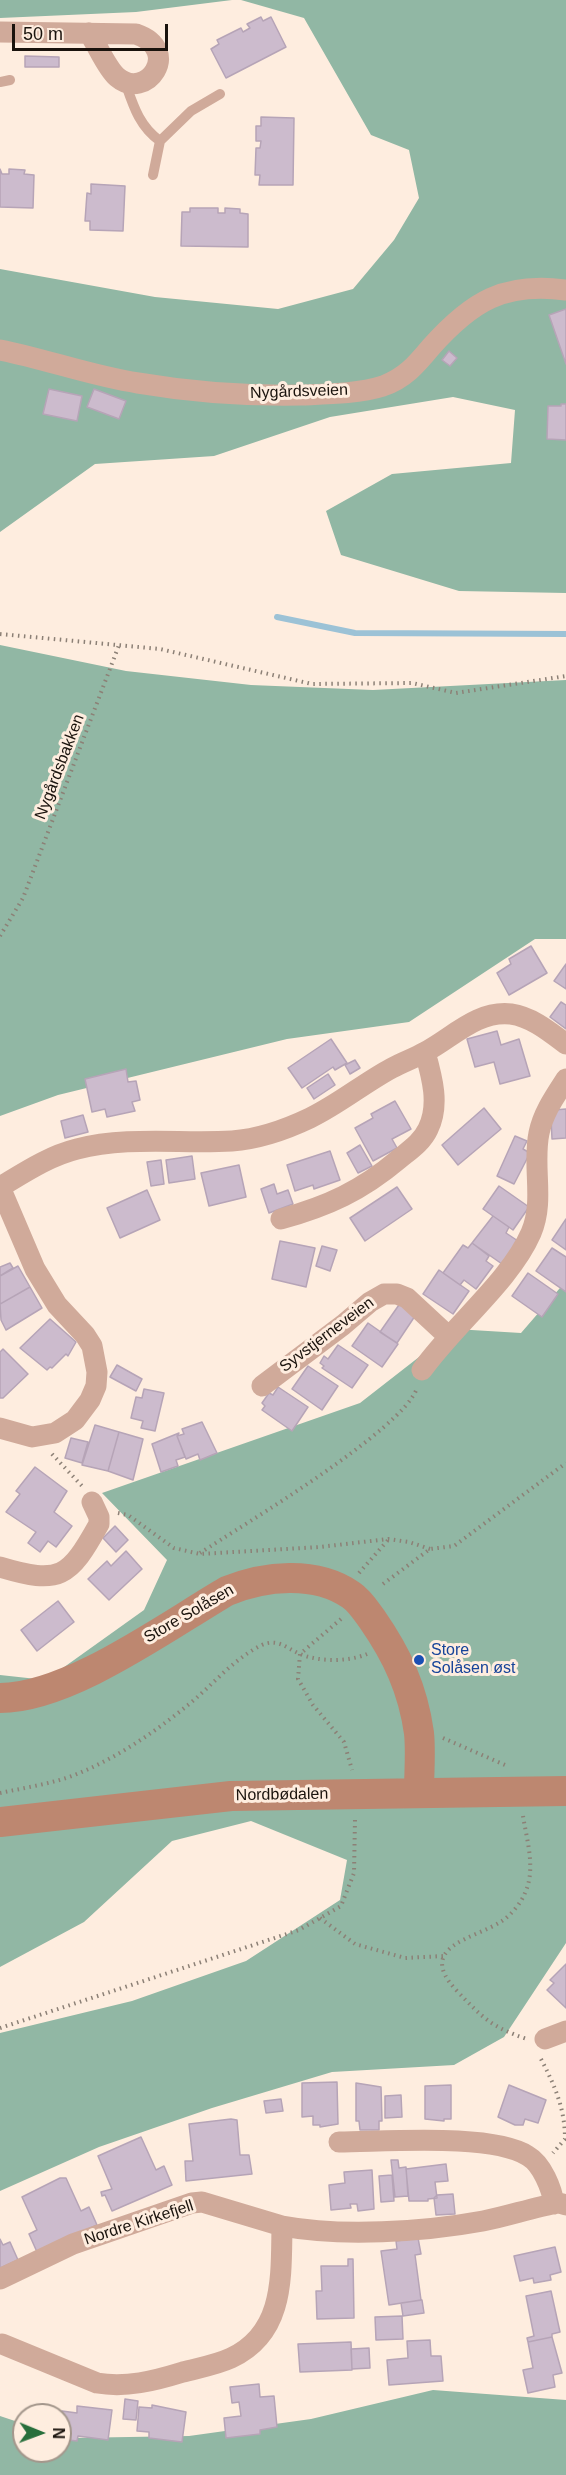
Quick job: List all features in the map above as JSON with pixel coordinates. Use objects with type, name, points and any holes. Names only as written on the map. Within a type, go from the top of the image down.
[{"type":"street","points":[[0,32],[136,33],[150,39],[157,49],[157,69],[149,80],[136,84],[125,82],[116,76],[89,33]]},
{"type":"street","name":"Nygårdsveien","points":[[0,350],[137,383],[264,396],[325,394],[380,387],[406,376],[452,324],[483,300],[510,290],[548,288],[566,290]]},
{"type":"street","points":[[0,1428],[32,1437],[55,1433],[75,1420],[93,1393],[97,1372],[92,1347],[85,1335],[57,1305],[35,1269],[0,1187],[42,1162],[77,1149],[170,1141],[233,1141],[265,1135],[311,1118],[392,1068],[425,1052],[470,1023],[492,1015],[509,1014],[543,1027],[566,1044]]},
{"type":"street","points":[[281,1219],[342,1199],[380,1175],[419,1143],[428,1129],[433,1113],[434,1085],[425,1052]]},
{"type":"street","points":[[422,1370],[448,1336],[505,1273],[532,1232],[539,1209],[537,1168],[539,1132],[549,1106],[566,1079]]},
{"type":"street","name":"Syvstjerneveien","points":[[262,1386],[370,1302],[384,1294],[397,1294],[406,1298],[448,1336]]},
{"type":"street","points":[[0,1567],[48,1577],[63,1573],[75,1563],[99,1524],[96,1509]]},
{"type":"street","name":"Store Solåsen","points":[[0,1698],[33,1694],[67,1683],[226,1591],[246,1583],[297,1579],[343,1604]]},
{"type":"street","points":[[343,1604],[363,1607],[389,1644],[409,1684],[419,1734],[419,1792]]},
{"type":"street","name":"Nordbødalen","points":[[0,1822],[231,1796],[566,1791]]},
{"type":"street","points":[[539,2040],[566,2031]]},
{"type":"street","points":[[339,2142],[486,2144],[507,2147],[528,2155],[537,2163]]},
{"type":"street","name":"Nordre Kirkefjell","points":[[0,2279],[73,2244],[192,2203],[202,2202],[282,2226],[317,2233],[427,2228],[482,2221],[560,2204],[537,2163]]},
{"type":"street","points":[[2,2344],[67,2373],[111,2386],[150,2382],[229,2359],[244,2351],[262,2336],[275,2311],[280,2283],[282,2226]]},
{"type":"lane","points":[[125,82],[135,111],[147,132],[160,141]]},
{"type":"lane","points":[[153,175],[160,141],[191,111],[220,94]]},
{"type":"path","points":[[0,634],[160,649],[312,684],[412,683],[456,693],[566,676]]},
{"type":"path","name":"Nygårdsbakken","points":[[0,936],[23,898],[119,645]]},
{"type":"path","points":[[200,1554],[331,1467],[387,1426],[416,1392],[422,1370]]},
{"type":"path","points":[[43,1435],[49,1451],[60,1466],[79,1482],[96,1509],[128,1515],[174,1548],[200,1554],[320,1547],[388,1539],[409,1542],[430,1549],[454,1546],[566,1463]]},
{"type":"path","points":[[354,1780],[344,1742],[313,1705],[298,1679],[300,1654],[343,1604],[388,1539]]},
{"type":"path","points":[[383,1584],[430,1549]]},
{"type":"path","points":[[0,1793],[83,1772],[134,1745],[188,1705],[241,1657],[265,1644],[284,1643],[300,1654],[321,1659],[345,1659],[358,1658],[389,1644]]},
{"type":"path","points":[[419,1734],[442,1737],[506,1766],[519,1792],[530,1859],[525,1893],[516,1908],[502,1921],[452,1945],[444,1956],[445,1977],[484,2020],[495,2028],[539,2040],[559,2093],[565,2122],[565,2139],[556,2151],[537,2163]]},
{"type":"path","points":[[0,2028],[299,1930],[341,1906],[354,1873],[355,1809]]},
{"type":"path","points":[[320,1918],[354,1944],[405,1958],[444,1956]]},
{"type":"green space","points":[[0,0],[232,0],[136,12],[0,18]]},
{"type":"green space","points":[[241,0],[566,0],[566,593],[459,591],[341,555],[326,511],[392,474],[511,463],[515,410],[453,397],[330,417],[214,456],[95,464],[0,532],[0,269],[155,297],[278,309],[353,289],[394,240],[419,198],[409,150],[371,135],[304,18]]},
{"type":"green space","points":[[0,645],[126,671],[251,685],[373,690],[566,680],[566,939],[535,939],[409,1022],[287,1039],[58,1095],[0,1116]]},
{"type":"green space","points":[[566,1281],[566,1943],[504,2037],[454,2065],[332,2072],[212,2108],[99,2147],[0,2191],[0,2033],[132,2001],[246,1961],[340,1900],[347,1860],[251,1821],[172,1841],[84,1922],[0,1967],[0,1675],[46,1680],[144,1610],[167,1560],[102,1493],[360,1403],[455,1329],[521,1333]]},
{"type":"green space","points":[[433,2390],[566,2400],[566,2475],[0,2475],[0,2416],[12,2420],[12,2463],[72,2463],[72,2438],[189,2436],[311,2419]]},
{"type":"building","points":[[261,17],[263,21],[271,17],[286,47],[226,78],[211,49],[219,44],[217,40],[241,28],[243,32],[250,28],[247,24]]},
{"type":"building","points":[[25,56],[59,57],[59,67],[25,67]]},
{"type":"building","points":[[261,117],[294,118],[293,185],[259,185],[260,175],[255,175],[256,148],[260,148],[261,141],[256,141],[256,126],[261,126]]},
{"type":"building","points":[[0,169],[2,174],[9,174],[9,169],[25,170],[24,174],[34,175],[33,208],[0,207]]},
{"type":"building","points":[[91,184],[125,186],[123,231],[90,230],[90,221],[85,221],[87,193],[91,194]]},
{"type":"building","points":[[190,208],[218,208],[218,213],[225,213],[225,208],[240,209],[240,213],[248,214],[248,247],[181,246],[182,212],[190,212]]},
{"type":"building","points":[[566,309],[566,364],[549,315]]},
{"type":"building","points":[[449,351],[457,358],[450,366],[442,360]]},
{"type":"building","points":[[49,389],[82,396],[77,421],[43,414]]},
{"type":"building","points":[[94,389],[126,401],[119,419],[87,407]]},
{"type":"building","points":[[561,404],[566,404],[566,440],[547,439],[548,406],[561,406]]},
{"type":"building","points":[[531,946],[547,973],[509,995],[497,973],[511,964],[509,959]]},
{"type":"building","points":[[566,964],[566,989],[554,981]]},
{"type":"building","points":[[561,1002],[566,1005],[566,1029],[550,1017]]},
{"type":"building","points":[[497,1031],[501,1045],[519,1039],[530,1076],[500,1084],[494,1062],[475,1067],[467,1039]]},
{"type":"building","points":[[331,1039],[347,1063],[335,1070],[333,1067],[302,1088],[288,1068]]},
{"type":"building","points":[[355,1060],[360,1068],[350,1074],[345,1065]]},
{"type":"building","points":[[126,1069],[128,1082],[136,1081],[140,1100],[132,1102],[135,1111],[107,1117],[105,1109],[92,1112],[85,1079]]},
{"type":"building","points":[[328,1074],[335,1085],[314,1099],[307,1088]]},
{"type":"building","points":[[395,1101],[411,1129],[392,1139],[397,1148],[373,1161],[355,1128],[373,1118],[371,1114]]},
{"type":"building","points":[[484,1108],[501,1129],[458,1165],[442,1145]]},
{"type":"building","points":[[566,1109],[566,1138],[552,1139],[551,1118],[554,1110]]},
{"type":"building","points":[[83,1115],[88,1132],[65,1138],[61,1121]]},
{"type":"building","points":[[515,1136],[527,1141],[523,1149],[530,1153],[514,1184],[497,1176]]},
{"type":"building","points":[[360,1145],[372,1166],[358,1173],[347,1153]]},
{"type":"building","points":[[330,1151],[340,1180],[314,1189],[313,1185],[295,1191],[287,1165]]},
{"type":"building","points":[[192,1156],[195,1179],[169,1183],[166,1160]]},
{"type":"building","points":[[161,1160],[164,1184],[151,1186],[147,1162]]},
{"type":"building","points":[[239,1165],[246,1197],[209,1206],[201,1173]]},
{"type":"building","points":[[274,1184],[277,1194],[288,1190],[293,1204],[269,1213],[261,1189]]},
{"type":"building","points":[[499,1186],[529,1207],[513,1230],[483,1209]]},
{"type":"building","points":[[397,1187],[412,1209],[365,1241],[350,1218]]},
{"type":"building","points":[[147,1190],[160,1220],[120,1238],[107,1208]]},
{"type":"building","points":[[493,1216],[509,1227],[506,1233],[518,1241],[502,1264],[472,1243]]},
{"type":"building","points":[[566,1219],[566,1250],[552,1240]]},
{"type":"building","points":[[280,1241],[315,1248],[306,1287],[272,1279]]},
{"type":"building","points":[[472,1243],[489,1256],[486,1261],[493,1266],[476,1289],[464,1280],[460,1285],[443,1273],[463,1245],[468,1248]]},
{"type":"building","points":[[322,1246],[337,1250],[330,1271],[316,1266]]},
{"type":"building","points":[[552,1248],[566,1257],[566,1292],[536,1271]]},
{"type":"building","points":[[10,1263],[13,1268],[0,1276],[0,1267]]},
{"type":"building","points":[[18,1266],[30,1287],[0,1304],[0,1276]]},
{"type":"building","points":[[439,1270],[469,1291],[453,1314],[423,1294]]},
{"type":"building","points":[[528,1273],[558,1294],[542,1317],[512,1296]]},
{"type":"building","points":[[30,1287],[42,1308],[6,1330],[1,1320],[0,1304]]},
{"type":"building","points":[[401,1302],[417,1313],[397,1343],[380,1332]]},
{"type":"building","points":[[50,1319],[76,1342],[68,1356],[66,1354],[47,1370],[20,1348]]},
{"type":"building","points":[[368,1323],[398,1344],[382,1367],[352,1346]]},
{"type":"building","points":[[338,1345],[368,1365],[352,1388],[322,1368],[324,1366],[320,1363],[324,1356],[328,1359]]},
{"type":"building","points":[[3,1349],[28,1374],[3,1398],[0,1398],[0,1352]]},
{"type":"building","points":[[117,1365],[142,1379],[136,1391],[110,1377]]},
{"type":"building","points":[[308,1366],[338,1386],[322,1410],[292,1389]]},
{"type":"building","points":[[278,1387],[308,1407],[292,1431],[262,1410],[265,1406],[262,1403],[269,1393],[273,1395]]},
{"type":"building","points":[[144,1389],[164,1393],[155,1431],[141,1428],[143,1421],[131,1418],[136,1397],[142,1398]]},
{"type":"building","points":[[202,1422],[217,1453],[200,1460],[198,1454],[186,1459],[177,1436],[184,1434],[182,1429]]},
{"type":"building","points":[[95,1425],[119,1432],[108,1471],[82,1465]]},
{"type":"building","points":[[119,1432],[143,1439],[133,1480],[108,1471]]},
{"type":"building","points":[[179,1433],[177,1436],[185,1457],[176,1460],[178,1466],[161,1472],[152,1444]]},
{"type":"building","points":[[71,1438],[88,1442],[82,1463],[65,1458]]},
{"type":"building","points":[[35,1467],[67,1491],[54,1512],[72,1526],[56,1547],[48,1541],[40,1552],[28,1543],[36,1532],[6,1512],[20,1494],[16,1491]]},
{"type":"building","points":[[115,1526],[128,1540],[116,1552],[103,1538]]},
{"type":"building","points":[[126,1551],[142,1569],[109,1600],[88,1579],[107,1561],[111,1566]]},
{"type":"building","points":[[58,1601],[74,1622],[37,1651],[21,1630]]},
{"type":"building","points":[[566,1964],[566,2008],[547,1990],[554,1983],[550,1980]]},
{"type":"building","points":[[337,2082],[338,2124],[320,2127],[320,2125],[313,2125],[313,2116],[302,2117],[302,2083]]},
{"type":"building","points":[[356,2083],[381,2087],[382,2121],[379,2121],[379,2130],[360,2130],[359,2121],[356,2121]]},
{"type":"building","points":[[451,2085],[451,2119],[444,2119],[444,2121],[425,2119],[425,2086]]},
{"type":"building","points":[[509,2085],[546,2100],[538,2123],[525,2119],[523,2125],[515,2125],[498,2117]]},
{"type":"building","points":[[401,2095],[402,2117],[385,2118],[385,2096]]},
{"type":"building","points":[[281,2099],[283,2111],[266,2113],[264,2101]]},
{"type":"building","points":[[237,2120],[240,2155],[249,2155],[252,2174],[186,2181],[185,2161],[193,2161],[189,2124]]},
{"type":"building","points":[[141,2137],[156,2170],[164,2166],[172,2185],[112,2211],[105,2195],[102,2196],[101,2192],[112,2189],[98,2156]]},
{"type":"building","points":[[391,2160],[398,2160],[399,2168],[406,2167],[408,2196],[395,2197]]},
{"type":"building","points":[[446,2164],[448,2181],[435,2182],[437,2198],[428,2199],[428,2201],[409,2201],[406,2169]]},
{"type":"building","points":[[372,2170],[374,2209],[358,2211],[357,2204],[350,2204],[351,2208],[331,2210],[329,2185],[345,2183],[344,2172]]},
{"type":"building","points":[[392,2175],[394,2201],[381,2202],[379,2176]]},
{"type":"building","points":[[60,2178],[66,2178],[81,2211],[89,2207],[97,2225],[37,2252],[29,2234],[37,2230],[22,2197]]},
{"type":"building","points":[[453,2194],[455,2214],[436,2215],[434,2198],[437,2195]]},
{"type":"building","points":[[418,2238],[421,2254],[415,2255],[421,2300],[389,2305],[381,2251],[397,2249],[396,2241]]},
{"type":"building","points":[[0,2239],[3,2245],[10,2242],[18,2260],[0,2268]]},
{"type":"building","points":[[555,2247],[561,2272],[550,2275],[551,2280],[534,2283],[533,2278],[520,2281],[514,2256]]},
{"type":"building","points":[[348,2259],[353,2259],[354,2318],[317,2319],[316,2291],[322,2291],[321,2266],[348,2266]]},
{"type":"building","points":[[551,2291],[560,2332],[552,2334],[552,2337],[528,2342],[527,2338],[534,2336],[526,2296]]},
{"type":"building","points":[[422,2300],[424,2313],[403,2316],[401,2303]]},
{"type":"building","points":[[402,2316],[403,2339],[376,2340],[375,2317]]},
{"type":"building","points":[[552,2337],[562,2373],[553,2375],[555,2387],[528,2393],[523,2370],[533,2368],[528,2342]]},
{"type":"building","points":[[430,2340],[431,2356],[441,2356],[443,2381],[389,2385],[387,2360],[408,2358],[407,2341]]},
{"type":"building","points":[[351,2342],[352,2370],[300,2372],[298,2344]]},
{"type":"building","points":[[369,2348],[370,2368],[352,2369],[351,2349]]},
{"type":"building","points":[[259,2384],[260,2397],[274,2396],[277,2427],[260,2430],[260,2434],[226,2438],[224,2418],[241,2416],[239,2402],[232,2403],[230,2387]]},
{"type":"building","points":[[125,2399],[138,2401],[136,2420],[123,2419]]},
{"type":"building","points":[[152,2405],[186,2412],[182,2442],[149,2438],[149,2432],[137,2431],[139,2407],[152,2408]]},
{"type":"building","points":[[77,2406],[112,2410],[108,2440],[78,2436],[77,2441],[72,2440],[72,2412],[77,2413]]},
{"type":"waterway","points":[[277,617],[355,633],[566,634]]},
{"type":"place","name":"Store Solåsen øst","points":[[419,1660]]}]
